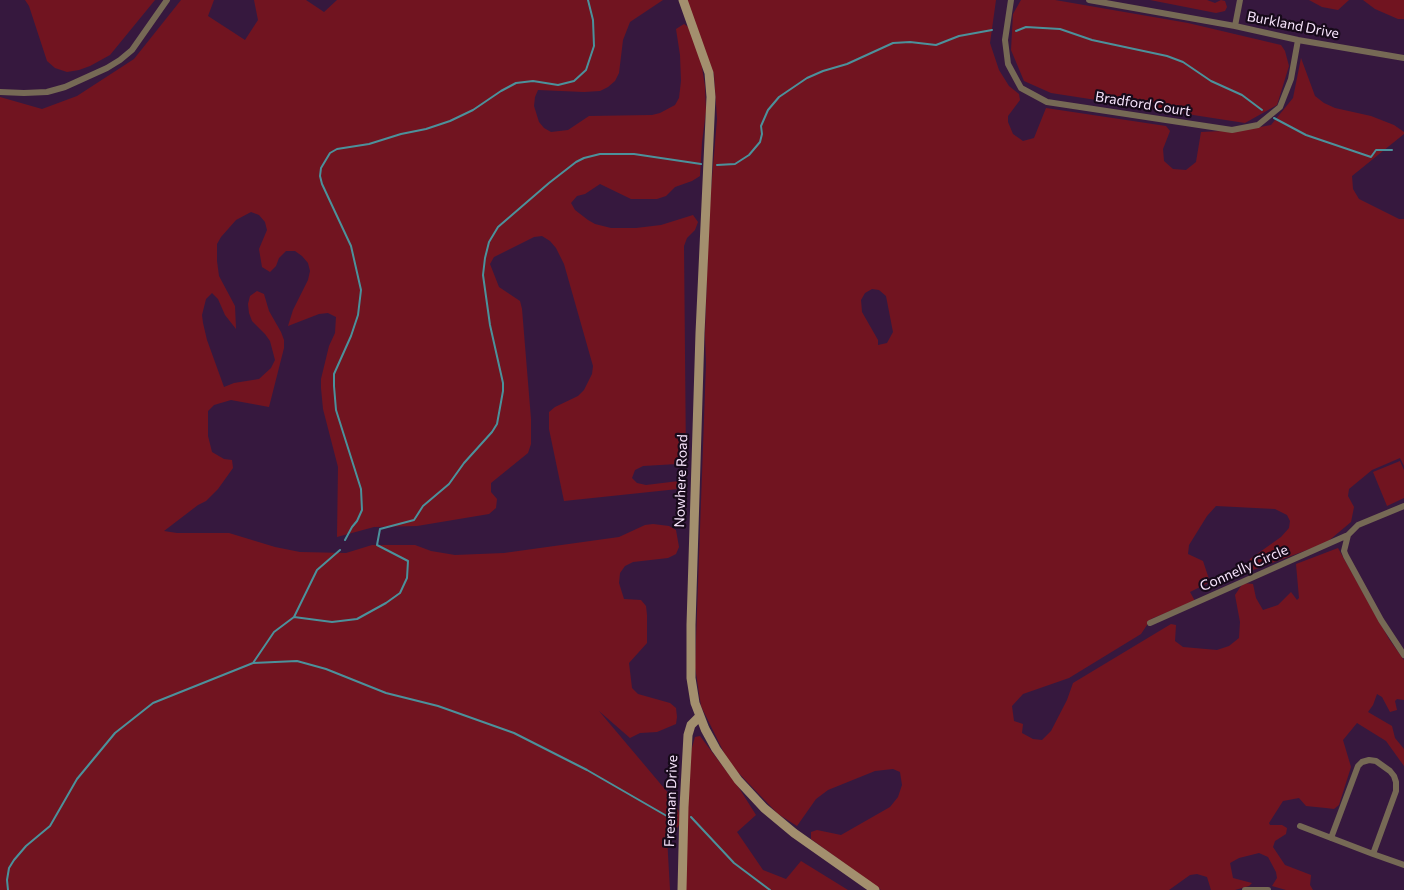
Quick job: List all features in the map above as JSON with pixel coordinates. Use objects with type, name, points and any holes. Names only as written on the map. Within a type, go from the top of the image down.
[{"type":"street","points":[[0,92],[47,92],[65,87],[107,68],[132,50],[167,0]]},
{"type":"street","name":"Nowhere Road","points":[[683,0],[709,73],[711,97],[700,333],[691,625],[692,690],[699,718],[709,737],[738,780],[764,808],[794,833],[875,890]]},
{"type":"street","name":"Bradford Court","points":[[1011,0],[1006,40],[1008,64],[1022,88],[1048,102],[1232,130],[1258,125],[1280,107],[1291,79],[1298,40]]},
{"type":"street","name":"Burkland Drive","points":[[1089,0],[1404,58]]},
{"type":"street","points":[[1235,26],[1240,0]]},
{"type":"street","name":"Connelly Circle","points":[[1150,623],[1348,535],[1358,525],[1404,506]]},
{"type":"street","points":[[1348,535],[1344,551],[1346,556],[1381,620],[1404,655]]},
{"type":"street","name":"Freeman Drive","points":[[682,890],[688,735],[691,725],[699,718]]},
{"type":"street","points":[[1331,838],[1358,766],[1362,762],[1369,760],[1376,761],[1394,776],[1396,791],[1373,854]]},
{"type":"street","points":[[1300,826],[1404,865]]},
{"type":"street","points":[[1245,890],[1268,890]]},
{"type":"shaded area","points":[[25,0],[155,0],[110,55],[90,66],[67,72],[55,68],[47,61],[29,6]]},
{"type":"shaded area","points":[[181,0],[214,0],[208,16],[245,40],[258,20],[254,0],[306,0],[324,12],[337,0],[663,0],[630,22],[623,40],[619,73],[615,81],[608,87],[600,91],[584,92],[538,90],[534,106],[539,122],[551,132],[568,130],[589,116],[652,115],[675,105],[679,98],[681,81],[676,29],[684,24],[691,29],[701,61],[705,86],[706,111],[700,176],[675,187],[666,196],[657,199],[631,199],[600,184],[585,194],[577,196],[571,203],[575,210],[588,220],[611,228],[661,225],[693,215],[698,222],[684,246],[686,462],[643,466],[635,470],[632,478],[637,483],[646,485],[679,481],[678,489],[564,501],[549,429],[549,412],[578,396],[584,390],[592,374],[593,366],[564,264],[550,241],[542,236],[534,237],[494,257],[490,264],[499,287],[520,301],[531,419],[531,444],[528,453],[491,483],[491,492],[497,499],[496,508],[489,514],[417,526],[374,527],[337,537],[338,467],[323,409],[321,388],[321,379],[329,346],[335,333],[336,317],[328,313],[319,314],[288,326],[293,310],[308,280],[310,271],[308,263],[295,251],[286,251],[270,272],[262,267],[259,249],[267,230],[265,222],[259,215],[251,212],[236,220],[217,244],[219,276],[235,306],[236,329],[225,315],[218,299],[212,293],[206,299],[202,315],[207,340],[224,387],[234,383],[259,379],[271,368],[275,360],[270,341],[252,321],[248,304],[250,296],[257,291],[264,294],[269,311],[284,340],[284,348],[269,407],[231,400],[214,405],[208,411],[208,436],[212,452],[224,459],[232,460],[233,468],[218,489],[206,501],[164,531],[177,533],[229,533],[275,547],[300,552],[346,553],[372,545],[415,545],[431,551],[455,555],[504,553],[619,537],[645,525],[653,524],[669,526],[676,530],[679,547],[676,554],[668,558],[633,562],[625,566],[620,573],[619,583],[624,599],[641,600],[646,606],[647,643],[629,663],[632,688],[638,694],[670,703],[676,708],[676,724],[657,732],[640,733],[630,738],[599,711],[669,794],[678,809],[679,825],[675,832],[667,837],[670,890],[0,890],[0,97],[42,109],[77,96],[134,59]]},
{"type":"shaded area","points":[[685,0],[996,0],[990,43],[999,70],[1009,86],[1019,94],[1020,100],[1008,116],[1008,122],[1013,134],[1023,141],[1034,138],[1046,108],[1166,126],[1170,131],[1163,149],[1164,161],[1173,169],[1186,170],[1196,162],[1201,132],[1244,130],[1271,125],[1293,98],[1301,58],[1315,96],[1324,103],[1335,108],[1371,116],[1394,125],[1404,132],[1404,134],[1352,176],[1353,189],[1359,199],[1399,219],[1404,219],[1404,466],[1400,458],[1372,470],[1349,489],[1348,496],[1354,507],[1351,522],[1326,543],[1253,570],[1247,568],[1250,559],[1281,537],[1289,528],[1290,521],[1287,515],[1275,509],[1216,506],[1207,516],[1189,545],[1188,554],[1203,561],[1210,582],[1190,592],[1195,601],[1151,619],[1141,634],[1069,678],[1023,694],[1012,706],[1014,721],[1023,724],[1022,733],[1033,739],[1042,740],[1051,731],[1067,700],[1073,683],[1171,624],[1176,625],[1175,641],[1183,647],[1217,650],[1229,646],[1239,638],[1240,622],[1235,595],[1243,583],[1253,584],[1256,598],[1263,610],[1278,605],[1291,592],[1297,600],[1299,598],[1296,564],[1338,548],[1389,639],[1404,660],[1404,700],[1397,699],[1395,701],[1397,710],[1390,712],[1382,697],[1377,694],[1368,712],[1392,726],[1395,738],[1404,749],[1404,766],[1386,741],[1357,723],[1343,740],[1351,767],[1339,805],[1334,809],[1306,806],[1299,798],[1283,801],[1269,823],[1270,825],[1282,825],[1287,828],[1286,834],[1275,841],[1273,847],[1285,865],[1311,875],[1310,885],[1313,890],[1286,890],[1272,886],[1277,878],[1276,872],[1268,857],[1259,853],[1239,858],[1230,863],[1233,878],[1252,883],[1249,886],[1235,890],[1211,890],[1207,877],[1197,874],[1190,875],[1169,890],[881,890],[811,839],[811,832],[817,830],[841,835],[890,807],[898,797],[902,785],[900,772],[893,769],[875,771],[828,790],[816,799],[797,826],[778,814],[729,763],[701,706],[695,667],[706,364],[705,335],[709,215],[717,119],[714,74]],"holes":[[[872,289],[879,290],[886,296],[893,332],[887,343],[878,345],[878,340],[862,312],[861,300],[865,293]]]},
{"type":"shaded area","points":[[1021,0],[1055,0],[1188,23],[1281,45],[1285,51],[1289,66],[1277,105],[1245,123],[1051,93],[1024,81],[1011,50],[1013,14]]},
{"type":"shaded area","points":[[1150,0],[1207,0],[1215,3],[1221,0],[1225,1],[1227,7],[1225,11],[1216,13]]},
{"type":"shaded area","points":[[1309,0],[1349,0],[1338,10],[1322,7]]},
{"type":"shaded area","points":[[1363,0],[1404,0],[1404,19],[1398,19],[1375,9]]},
{"type":"shaded area","points":[[1400,461],[1404,470],[1404,498],[1387,506],[1373,472]]},
{"type":"shaded area","points":[[700,736],[739,788],[756,815],[737,832],[763,870],[786,879],[801,861],[848,890],[686,890],[686,769],[695,737]]},
{"type":"waterway","points":[[345,540],[362,510],[361,489],[336,410],[334,374],[358,315],[361,290],[351,246],[322,184],[321,168],[330,153],[337,149],[369,144],[450,121],[473,110],[516,83],[533,81],[558,85],[574,81],[586,70],[594,46],[593,20],[588,0]]},
{"type":"waterway","points":[[1016,31],[1026,27],[1060,29],[1092,40],[1167,56],[1183,62],[1211,81],[1242,95],[1262,110]]},
{"type":"waterway","points":[[717,165],[735,164],[749,155],[760,142],[761,126],[768,110],[779,97],[807,78],[847,64],[893,43],[910,42],[936,45],[959,36],[992,30]]},
{"type":"waterway","points":[[1274,118],[1306,135],[1371,157],[1376,150],[1392,150]]},
{"type":"waterway","points":[[294,617],[332,622],[357,619],[400,593],[407,578],[408,561],[377,545],[380,529],[414,520],[423,506],[449,484],[497,424],[503,383],[490,325],[483,275],[489,242],[498,227],[549,183],[584,158],[600,154],[634,154],[701,164]]},
{"type":"waterway","points":[[8,890],[9,868],[14,860],[26,846],[50,826],[77,779],[115,733],[153,703],[253,663],[274,632],[294,617],[317,570],[340,550]]},
{"type":"waterway","points":[[253,663],[297,661],[326,669],[386,693],[438,706],[514,733],[587,770],[672,819]]},
{"type":"waterway","points":[[691,817],[734,863],[770,890]]}]
